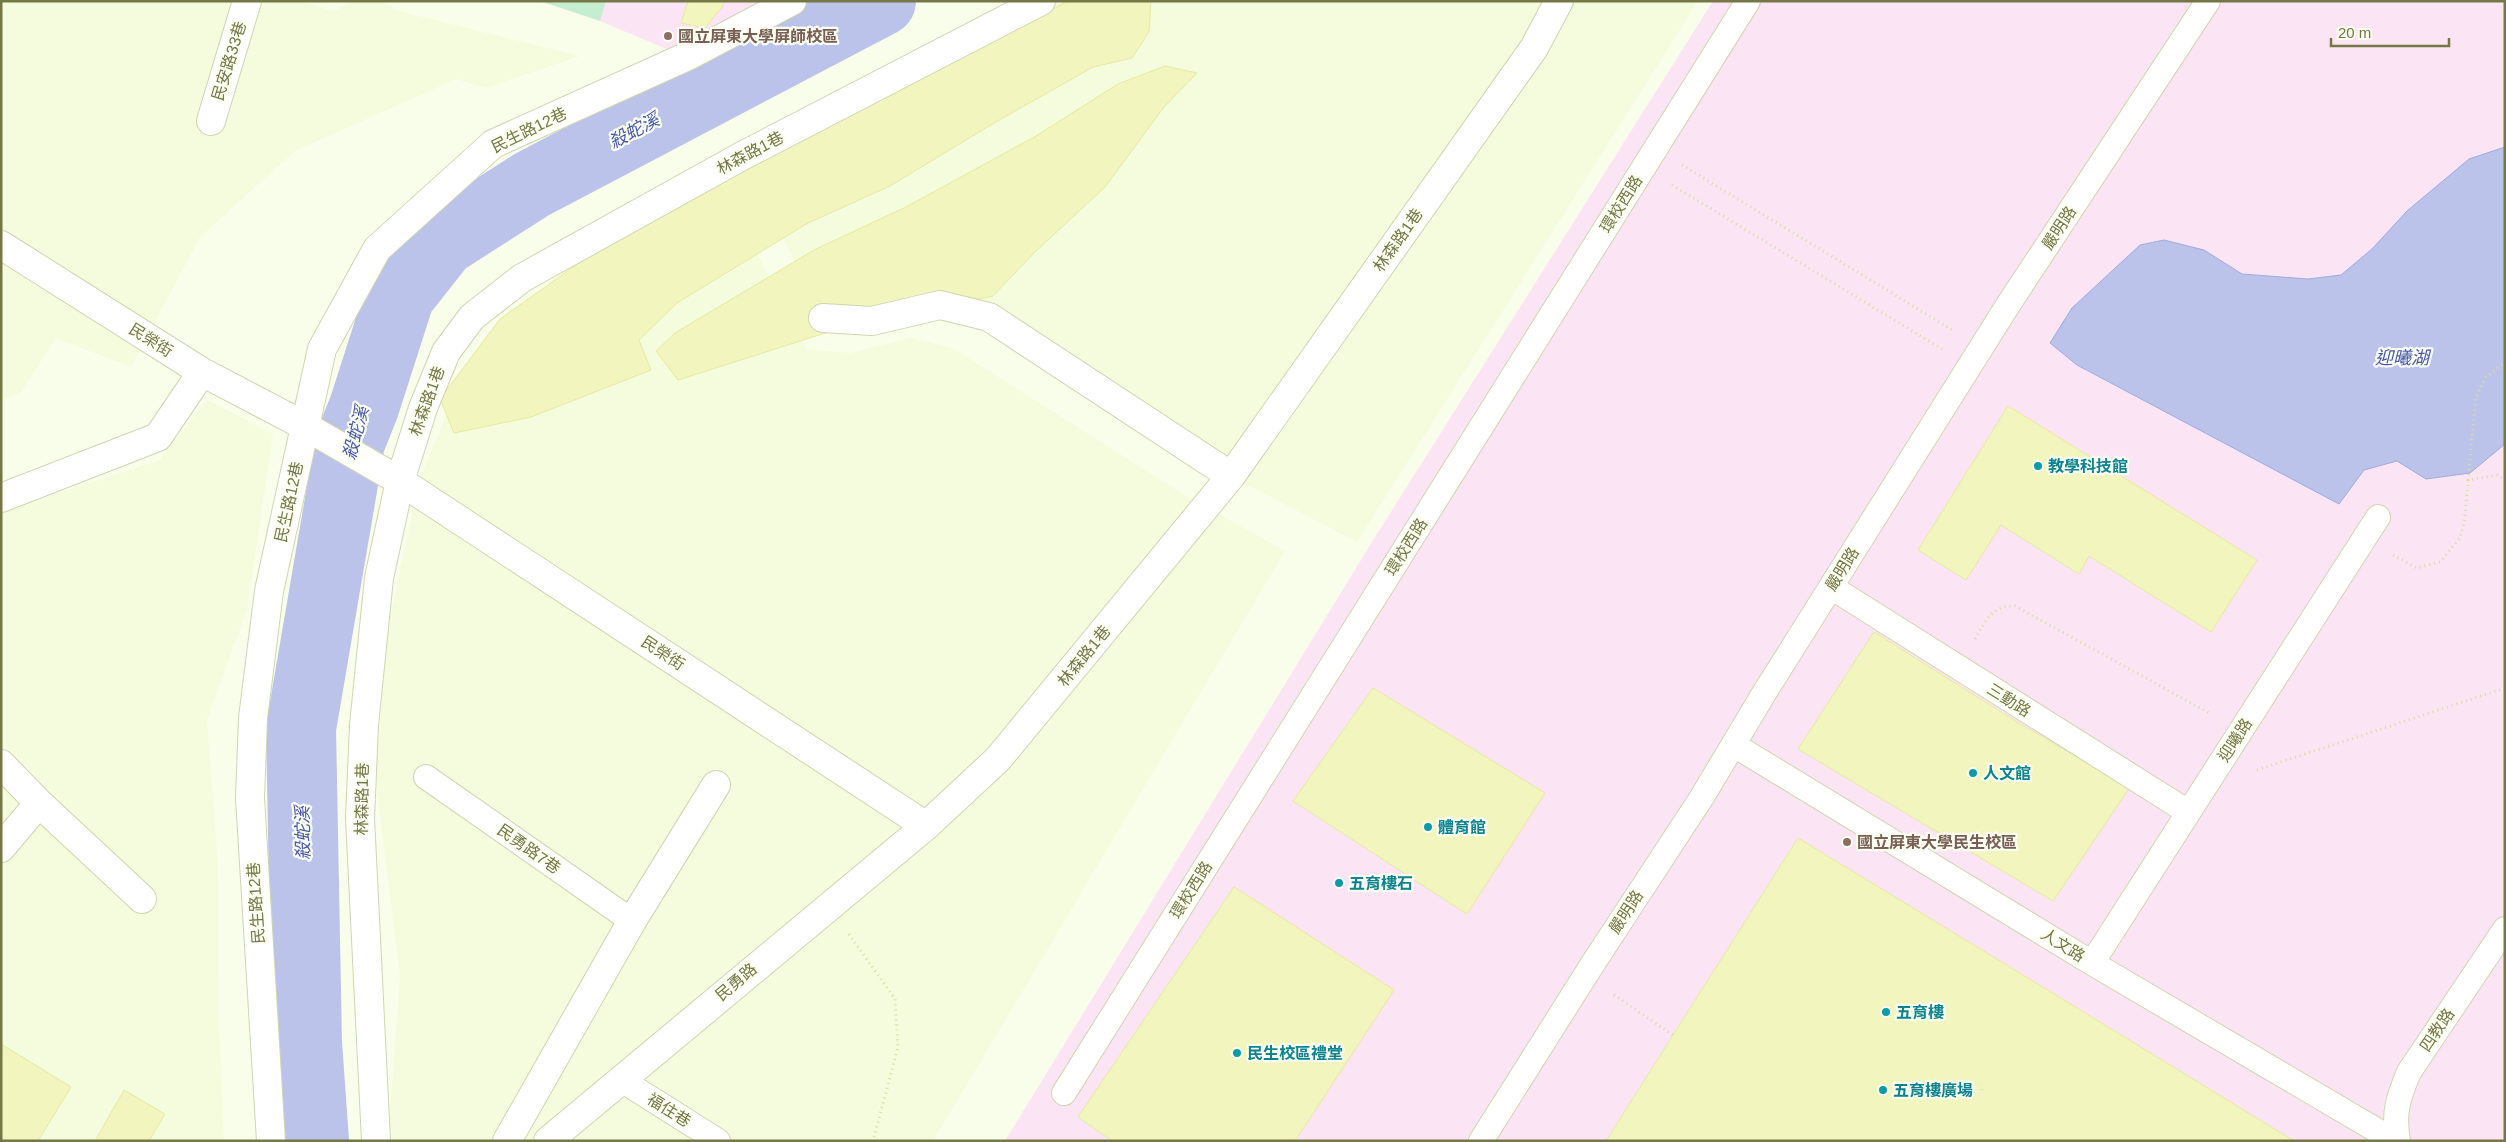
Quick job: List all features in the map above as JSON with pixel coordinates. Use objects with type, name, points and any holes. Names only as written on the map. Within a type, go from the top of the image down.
[{"type":"street","name":"民安路33巷","points":[[211,121],[247,1]]},
{"type":"street","name":"民生路12巷","points":[[271,1141],[250,798],[253,718],[269,591],[322,349],[377,249],[493,144],[690,55],[792,1]]},
{"type":"street","name":"林森路1巷","points":[[376,1141],[360,818],[364,725],[379,578],[400,480],[423,408],[446,352],[472,317],[522,278],[742,156],[1041,1]]},
{"type":"street","name":"林森路1巷","points":[[926,826],[998,759],[1231,476],[1534,48],[1559,1]]},
{"type":"street","name":"民榮街","points":[[1,245],[202,372],[305,426],[400,480],[926,826]]},
{"type":"street","points":[[824,318],[872,320],[940,305],[989,317],[1231,476]]},
{"type":"street","points":[[1,498],[158,437],[202,372]]},
{"type":"street","points":[[1,764],[39,803],[142,899]]},
{"type":"street","points":[[507,1141],[632,920],[716,785]]},
{"type":"street","points":[[1,848],[39,803]]},
{"type":"street","name":"民勇路","points":[[548,1141],[926,826]]},
{"type":"lane","name":"環校西路","points":[[1064,1093],[1748,1]]},
{"type":"lane","name":"嚴明路","points":[[1481,1141],[1734,745],[2008,305],[2208,1]]},
{"type":"lane","name":"迎曦路","points":[[2092,963],[2378,517]]},
{"type":"lane","name":"三動路","points":[[1831,587],[2188,812]]},
{"type":"lane","name":"人文路","points":[[1734,745],[2092,963],[2397,1141]]},
{"type":"lane","name":"民勇路7巷","points":[[426,777],[632,920]]},
{"type":"lane","name":"四教路","points":[[2397,1141],[2394,1121],[2398,1098],[2409,1072],[2505,929]]},
{"type":"lane","name":"福住巷","points":[[620,1080],[718,1141]]},
{"type":"path","points":[[1650,158],[1955,332]]},
{"type":"path","points":[[1650,158],[1943,350]]},
{"type":"path","points":[[2364,540],[2417,568],[2440,562],[2460,538],[2465,517],[2476,397],[2486,377],[2505,362]]},
{"type":"path","points":[[2468,480],[2497,475],[2505,480]]},
{"type":"path","points":[[1958,667],[1994,610],[2004,605],[2015,606],[2211,714]]},
{"type":"path","points":[[2256,770],[2505,688]]},
{"type":"path","points":[[829,905],[895,998],[898,1047],[874,1137]]},
{"type":"path","points":[[1614,996],[1673,1035]]},
{"type":"shaded area","points":[[1,1],[303,1],[334,12],[351,1],[382,1],[398,11],[580,56],[486,88],[456,79],[295,151],[200,237],[131,367],[56,338],[21,392],[1,400]]},
{"type":"shaded area","name":"國立屏東大學屏師校區","points":[[540,1],[765,1],[671,51],[600,21]]},
{"type":"shaded area","points":[[540,1],[606,1],[600,21]]},
{"type":"shaded area","points":[[1041,1],[1698,1],[1357,542],[1231,476],[989,317],[823,318],[742,156]]},
{"type":"shaded area","name":"國立屏東大學民生校區","points":[[1713,1],[2505,1],[2505,1141],[1005,1141],[1372,542]]},
{"type":"shaded area","points":[[727,195],[806,349],[850,353],[911,338],[954,349],[1186,496],[1285,551],[933,1141],[388,1141],[400,976],[375,776],[389,622],[419,482],[448,410]]},
{"type":"shaded area","points":[[207,400],[273,434],[247,609],[207,720],[218,865],[219,1029],[224,1141],[1,1141],[1,512],[160,460]]},
{"type":"water","name":"迎曦湖","points":[[2505,147],[2505,444],[2470,473],[2426,479],[2397,461],[2364,470],[2339,504],[2077,365],[2050,343],[2072,308],[2140,245],[2164,240],[2204,250],[2242,274],[2308,279],[2341,275],[2372,249],[2407,211],[2469,159]]},
{"type":"building","points":[[688,1],[724,1],[722,7],[705,28],[681,23]]},
{"type":"building","points":[[1068,1],[1151,1],[1149,32],[1132,58],[1093,67],[994,123],[890,186],[808,223],[677,303],[639,340],[651,370],[531,417],[454,433],[440,399],[500,319],[614,238]]},
{"type":"building","points":[[1165,66],[1197,73],[1164,107],[1105,187],[1035,252],[993,296],[841,328],[678,380],[656,351],[675,333],[814,250],[906,207],[1036,136],[1118,84]]},
{"type":"building","name":"教學科技館","points":[[2008,406],[2257,560],[2211,632],[2089,556],[2079,574],[2001,525],[1966,580],[1918,550]]},
{"type":"building","name":"人文館","points":[[1874,632],[2020,724],[2130,787],[2053,901],[1798,749]]},
{"type":"building","name":"體育館","points":[[1373,688],[1545,793],[1467,914],[1293,801]]},
{"type":"building","name":"五育樓","points":[[1798,838],[2046,989],[2294,1141],[1606,1141]]},
{"type":"building","name":"民生校區禮堂","points":[[1234,887],[1394,990],[1295,1141],[1112,1141],[1078,1117]]},
{"type":"building","points":[[1,1044],[71,1087],[38,1141],[1,1141]]},
{"type":"building","points":[[124,1090],[165,1114],[149,1141],[95,1141]]},
{"type":"waterway","name":"殺蛇溪","points":[[314,1141],[307,1043],[301,728],[350,442],[364,407],[400,295],[442,242],[531,185],[881,1]]},
{"type":"place","name":"國立屏東大學屏師校區","points":[[668,36]]},
{"type":"place","name":"教學科技館","points":[[2038,466]]},
{"type":"place","name":"人文館","points":[[1973,773]]},
{"type":"place","name":"體育館","points":[[1428,827]]},
{"type":"place","name":"國立屏東大學民生校區","points":[[1847,842]]},
{"type":"place","name":"五育樓石","points":[[1339,883]]},
{"type":"place","name":"五育樓","points":[[1886,1012]]},
{"type":"place","name":"民生校區禮堂","points":[[1237,1053]]},
{"type":"place","name":"五育樓廣場","points":[[1883,1090]]}]
